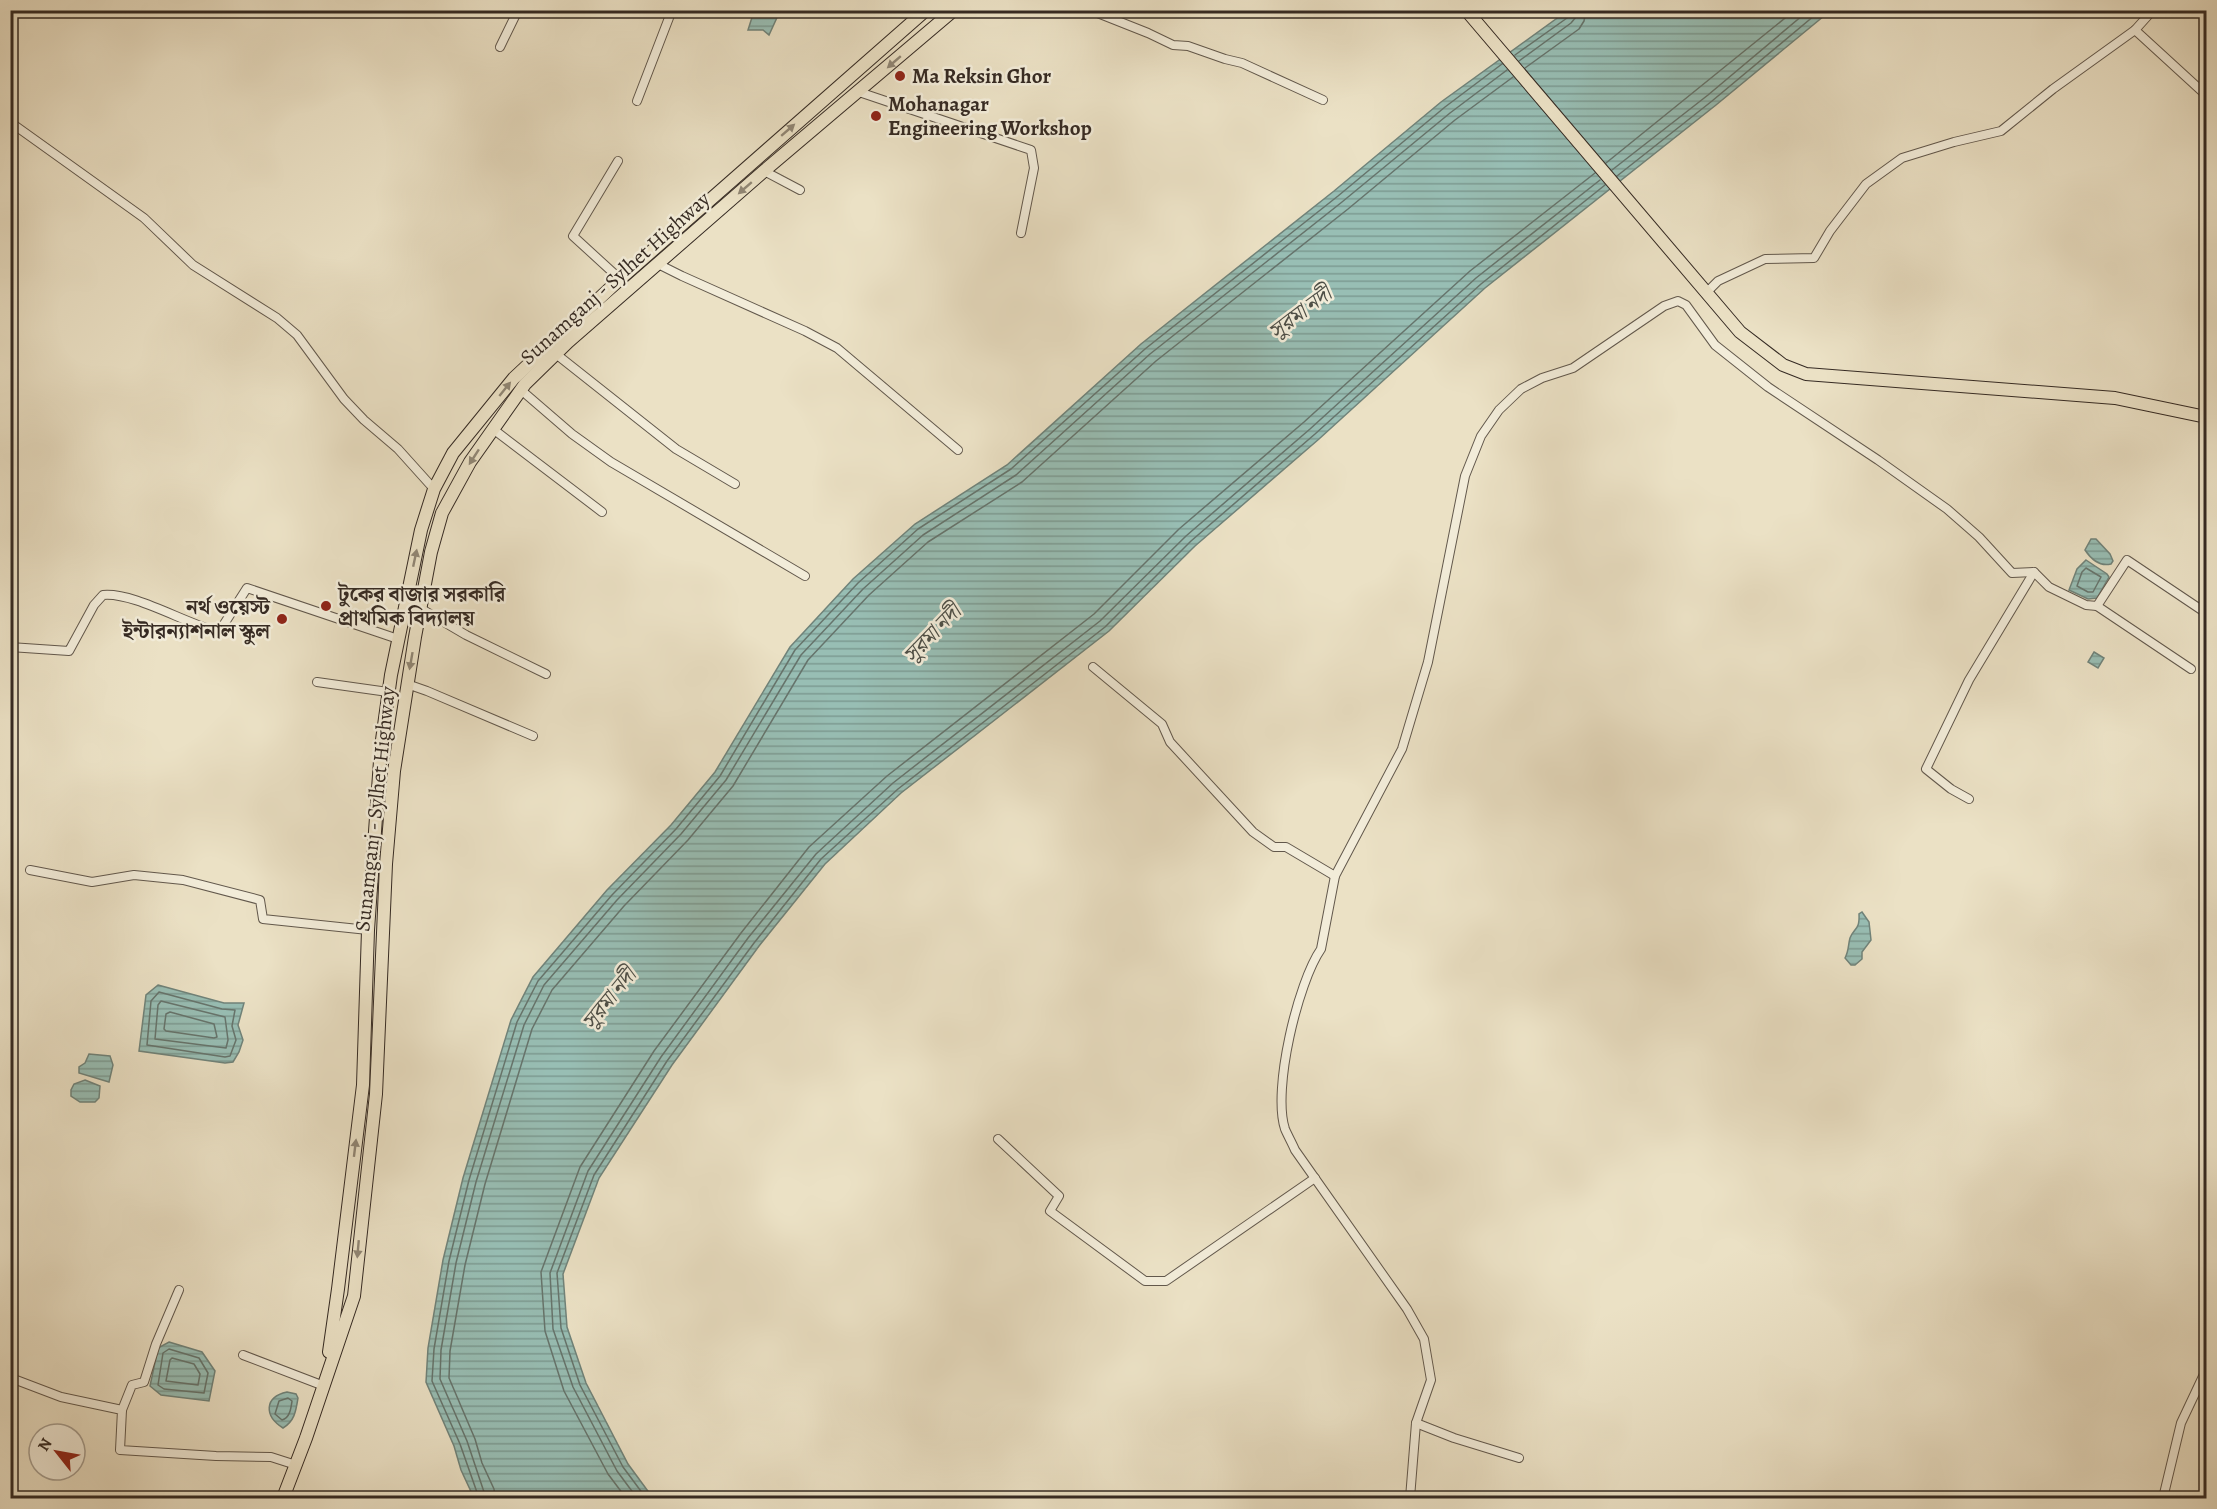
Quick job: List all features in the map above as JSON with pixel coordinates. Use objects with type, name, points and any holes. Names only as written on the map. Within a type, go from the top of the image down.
[{"type":"main road","name":"Sunamganj - Sylhet Highway","points":[[324,1386],[363,1085],[368,930],[381,747],[398,639],[421,530],[434,489],[453,453],[514,378],[620,279],[926,10]]},
{"type":"main road","name":"Sunamganj - Sylhet Highway","points":[[283,1498],[354,1296],[376,1094],[387,853],[394,771],[420,608],[431,552],[442,513],[470,462],[493,429],[521,390],[556,354],[764,171],[954,10]]},
{"type":"main road","points":[[1466,10],[1740,332],[1783,365],[1806,374],[2115,398],[2206,417]]},
{"type":"main road","points":[[906,28],[917,42]]},
{"type":"street","points":[[500,47],[518,10]]},
{"type":"street","points":[[637,101],[672,10]]},
{"type":"street","points":[[1090,10],[1173,45],[1188,46],[1242,63],[1323,100]]},
{"type":"street","points":[[1706,293],[1718,281],[1765,259],[1814,258],[1830,231],[1866,184],[1902,158],[2001,131],[2053,89],[2135,30],[2153,10]]},
{"type":"street","points":[[2135,30],[2206,95]]},
{"type":"street","points":[[859,92],[1031,150],[1034,168],[1021,233]]},
{"type":"street","points":[[10,122],[144,218],[193,265],[277,318],[297,335],[344,399],[364,420],[398,448],[434,489]]},
{"type":"street","points":[[618,161],[573,236],[620,279]]},
{"type":"street","points":[[764,171],[800,190]]},
{"type":"street","points":[[658,264],[837,348],[958,450]]},
{"type":"street","points":[[1410,1498],[1416,1423],[1431,1380],[1424,1339],[1407,1309],[1295,1150],[1285,1127],[1282,1103],[1286,1055],[1298,1005],[1315,958],[1321,949],[1335,876],[1402,749],[1428,662],[1465,476],[1481,436],[1499,410],[1521,389],[1542,378],[1573,368],[1664,306],[1678,301],[1686,305],[1715,345],[1768,387],[1947,509],[1979,537],[2012,573],[2034,572],[2049,587],[2086,605],[2097,606],[2191,669]]},
{"type":"street","points":[[556,354],[676,449],[735,484]]},
{"type":"street","points":[[521,390],[572,434],[611,462],[805,576]]},
{"type":"street","points":[[493,429],[602,512]]},
{"type":"street","points":[[2097,606],[2127,560],[2206,613]]},
{"type":"street","points":[[1969,800],[1926,769],[1969,680],[2034,572]]},
{"type":"street","points":[[10,647],[69,651],[94,605],[103,595],[110,594],[142,602],[203,629],[219,632],[247,588],[398,639]]},
{"type":"street","points":[[420,608],[466,635],[546,674]]},
{"type":"street","points":[[1094,667],[1162,724],[1170,742],[1253,832],[1274,848],[1286,847],[1335,876]]},
{"type":"street","points":[[317,682],[388,692]]},
{"type":"street","points":[[407,684],[533,736]]},
{"type":"street","points":[[30,870],[93,882],[134,876],[183,880],[260,900],[263,919],[368,930]]},
{"type":"street","points":[[998,1139],[1059,1196],[1050,1211],[1145,1281],[1167,1281],[1315,1178]]},
{"type":"street","points":[[179,1290],[156,1344],[144,1383],[132,1385],[122,1410],[120,1450],[271,1457],[296,1465]]},
{"type":"street","points":[[243,1355],[324,1386]]},
{"type":"street","points":[[2163,1498],[2181,1423],[2206,1370]]},
{"type":"street","points":[[10,1380],[11,1378],[61,1396],[122,1410]]},
{"type":"street","points":[[1416,1423],[1454,1438],[1519,1458]]},
{"type":"water","points":[[754,11],[780,11],[769,35],[763,30],[748,30]]},
{"type":"water","name":"সুরমা নদী","points":[[1567,11],[1830,11],[1716,105],[1485,288],[1319,439],[1195,546],[1109,631],[901,793],[825,864],[759,946],[672,1065],[599,1178],[563,1274],[567,1327],[586,1383],[628,1464],[653,1498],[474,1498],[426,1382],[428,1348],[443,1260],[463,1178],[511,1020],[533,977],[607,890],[671,825],[715,772],[790,647],[853,579],[915,524],[1007,465],[1141,344],[1334,191],[1441,102]]},
{"type":"water","points":[[2091,539],[2096,539],[2110,554],[2113,561],[2111,564],[2099,563],[2087,553],[2085,550]]},
{"type":"water","points":[[2086,560],[2109,577],[2097,598],[2088,599],[2069,590],[2077,569]]},
{"type":"water","points":[[2094,652],[2104,658],[2098,668],[2088,662]]},
{"type":"water","points":[[1862,912],[1869,922],[1871,940],[1862,952],[1862,959],[1855,965],[1851,965],[1845,958],[1850,938],[1858,926],[1859,914]]},
{"type":"water","points":[[158,985],[224,1003],[244,1003],[238,1025],[243,1040],[233,1062],[225,1063],[139,1051],[146,995]]},
{"type":"water","points":[[89,1054],[110,1056],[113,1065],[109,1082],[79,1073],[79,1067],[85,1063]]},
{"type":"water","points":[[85,1080],[100,1086],[99,1098],[95,1102],[80,1102],[71,1096],[74,1084]]},
{"type":"water","points":[[169,1342],[202,1352],[215,1371],[209,1401],[161,1395],[150,1386],[158,1348]]},
{"type":"water","points":[[287,1392],[296,1394],[298,1398],[292,1419],[283,1428],[272,1418],[269,1407],[274,1398]]},
{"type":"place","name":"Ma Reksin Ghor","points":[[900,76]]},
{"type":"place","name":"Mohanagar Engineering Workshop","points":[[876,116]]},
{"type":"place","name":"টুকের বাজার সরকারি প্রাথমিক বিদ্যালয়","points":[[326,606]]},
{"type":"place","name":"নর্থ ওয়েস্ট ইন্টারন্যাশনাল স্কুল","points":[[282,619]]}]
